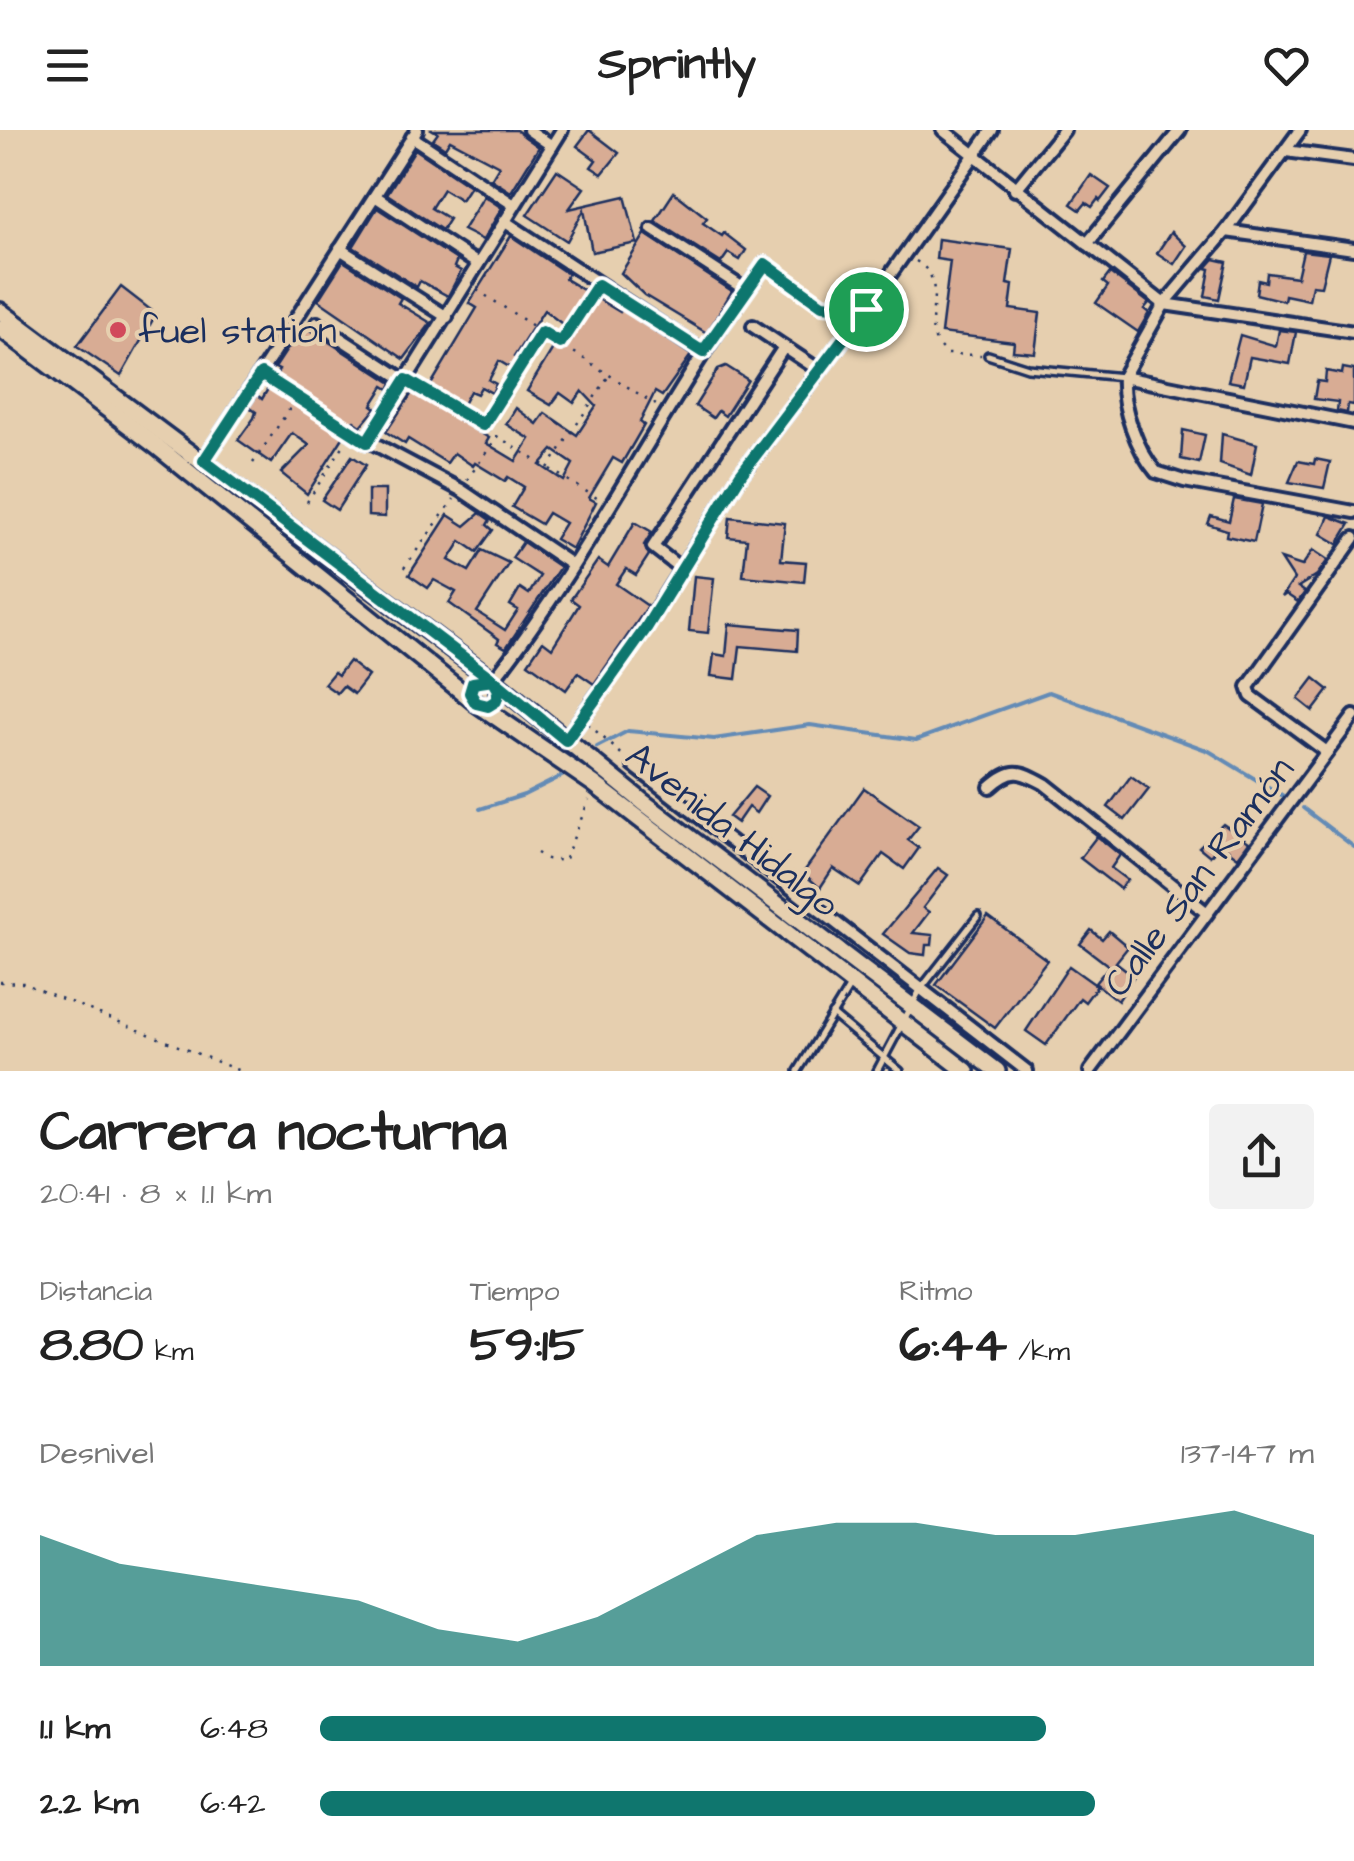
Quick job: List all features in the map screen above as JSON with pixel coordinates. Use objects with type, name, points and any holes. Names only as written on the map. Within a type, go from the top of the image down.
[{"type":"main road","name":"Avenida Hidalgo","points":[[0,311],[493,680],[997,1071]]},
{"type":"main road","name":"Avenida Hidalgo","points":[[0,328],[155,445],[476,703],[594,784],[852,982],[955,1068]]},
{"type":"street","points":[[529,130],[552,146]]},
{"type":"street","points":[[367,442],[562,130]]},
{"type":"street","points":[[943,130],[1164,304],[1354,332]]},
{"type":"street","points":[[566,740],[646,628],[741,474],[866,309],[992,130]]},
{"type":"street","points":[[1016,190],[1064,130]]},
{"type":"street","points":[[1087,244],[1180,130]]},
{"type":"street","points":[[1300,130],[1226,231],[1164,304],[1123,377],[1128,415],[1148,463],[1168,477],[1354,512]]},
{"type":"street","points":[[204,461],[415,134],[514,205]]},
{"type":"street","points":[[1286,150],[1354,160]]},
{"type":"street","points":[[376,196],[478,264]]},
{"type":"street","points":[[504,221],[703,352]]},
{"type":"street","points":[[652,230],[746,290]]},
{"type":"street","points":[[1226,231],[1354,250]]},
{"type":"street","points":[[340,249],[447,317]]},
{"type":"street","points":[[493,680],[499,690],[496,701],[488,706],[476,703],[470,693],[473,683],[493,680],[572,566],[664,411],[765,264]]},
{"type":"street","points":[[317,323],[406,380]]},
{"type":"street","points":[[753,326],[819,370]]},
{"type":"street","points":[[680,568],[654,547],[784,346]]},
{"type":"street","points":[[1123,377],[1354,423]]},
{"type":"street","points":[[352,432],[461,490],[572,566]]},
{"type":"street","points":[[1327,752],[1251,696],[1248,687],[1354,538]]},
{"type":"street","points":[[1342,554],[1354,561]]},
{"type":"street","name":"Calle San Ramón","points":[[1090,1071],[1354,716]]},
{"type":"street","points":[[634,766],[1027,1071]]},
{"type":"street","points":[[990,788],[1007,772],[1020,770],[1046,784],[1208,913]]},
{"type":"lane","points":[[988,356],[1028,368],[1123,377]]},
{"type":"lane","points":[[877,1071],[920,990],[978,916]]},
{"type":"lane","points":[[798,1071],[852,982]]},
{"type":"lane","points":[[832,1014],[900,1071]]},
{"type":"path","points":[[903,256],[921,264],[933,276],[936,288],[930,330],[940,348],[948,354],[988,356]]},
{"type":"path","points":[[765,264],[822,305],[866,309]]},
{"type":"path","points":[[468,285],[664,411]]},
{"type":"path","points":[[560,343],[598,285]]},
{"type":"path","points":[[483,425],[542,332]]},
{"type":"path","points":[[261,374],[352,432],[307,502]]},
{"type":"path","points":[[548,469],[610,374]]},
{"type":"path","points":[[406,380],[608,505]]},
{"type":"path","points":[[253,463],[298,396]]},
{"type":"path","points":[[404,568],[498,436]]},
{"type":"path","points":[[600,736],[622,755]]},
{"type":"path","points":[[537,853],[547,860],[564,862],[594,784]]},
{"type":"path","points":[[0,982],[23,982],[240,1071]]},
{"type":"building","points":[[433,130],[516,130],[539,147],[511,192],[491,179],[499,166],[450,140],[445,148],[433,140],[438,133]]},
{"type":"building","points":[[589,130],[619,153],[602,174],[591,167],[596,160],[577,146]]},
{"type":"building","points":[[415,149],[470,186],[461,200],[443,189],[431,208],[449,219],[442,230],[387,194]]},
{"type":"building","points":[[557,170],[584,188],[569,209],[625,196],[637,243],[592,252],[584,210],[567,241],[527,215]]},
{"type":"building","points":[[1091,175],[1110,188],[1092,207],[1086,203],[1080,210],[1071,204]]},
{"type":"building","points":[[674,192],[707,218],[703,223],[746,250],[740,260],[728,253],[721,263],[655,221]]},
{"type":"building","points":[[484,196],[502,208],[483,240],[463,230]]},
{"type":"building","points":[[377,208],[457,260],[454,267],[461,271],[448,296],[420,281],[417,287],[353,247]]},
{"type":"building","points":[[1171,232],[1186,246],[1174,264],[1157,253]]},
{"type":"building","points":[[645,234],[732,291],[707,333],[644,295],[621,273]]},
{"type":"building","points":[[511,236],[568,274],[565,279],[620,312],[622,309],[691,355],[662,396],[655,392],[640,422],[644,425],[622,463],[613,458],[589,498],[596,502],[572,549],[555,539],[565,523],[548,513],[541,524],[512,507],[524,487],[475,463],[473,466],[454,453],[447,463],[408,439],[405,444],[386,432],[416,387],[426,393],[477,308],[469,303]],"holes":[[[544,310],[574,333],[563,350],[555,345],[527,391],[551,405],[560,393],[574,403],[582,391],[596,406],[577,435],[545,413],[537,424],[516,408],[506,424],[530,439],[516,461],[486,443],[489,438],[458,419],[459,412],[470,391],[477,394],[481,387],[492,393],[496,384],[489,380],[499,361],[511,368]],[[553,450],[573,464],[564,481],[540,465]]]},
{"type":"building","points":[[938,239],[1012,249],[1007,284],[1013,285],[1010,309],[1040,313],[1035,353],[1013,351],[1014,342],[941,333],[950,261],[936,259]]},
{"type":"building","points":[[1303,251],[1329,254],[1321,286],[1312,285],[1309,300],[1285,295],[1284,301],[1256,294],[1258,280],[1266,282],[1267,273],[1297,277]]},
{"type":"building","points":[[1214,259],[1227,262],[1219,299],[1205,296],[1210,269],[1206,268]]},
{"type":"building","points":[[343,261],[401,298],[398,303],[431,323],[404,359],[318,300]]},
{"type":"building","points":[[1110,273],[1149,303],[1144,309],[1149,313],[1138,332],[1096,303],[1108,286],[1103,282]]},
{"type":"building","name":"fuel station","points":[[121,287],[156,314],[121,376],[77,346]]},
{"type":"building","points":[[303,325],[392,383],[389,389],[384,386],[372,405],[376,408],[361,426],[354,421],[345,427],[344,436],[307,494],[281,473],[309,445],[292,433],[271,463],[238,440],[256,412],[249,407],[257,395],[262,399],[279,370],[275,368]]},
{"type":"building","points":[[1279,330],[1296,332],[1290,364],[1250,357],[1244,384],[1228,381],[1240,335],[1276,346]]},
{"type":"building","points":[[726,366],[748,380],[725,416],[718,411],[713,418],[695,406],[718,369]]},
{"type":"building","points":[[1343,368],[1354,370],[1354,405],[1348,404],[1347,413],[1337,411],[1338,402],[1314,399],[1317,381],[1325,382],[1326,371],[1342,374]]},
{"type":"building","points":[[1183,430],[1205,435],[1199,463],[1181,459]]},
{"type":"building","points":[[1222,434],[1257,444],[1251,475],[1220,464]]},
{"type":"building","points":[[352,456],[366,465],[337,510],[322,500]]},
{"type":"building","points":[[1315,459],[1330,462],[1324,488],[1289,482],[1298,461],[1314,464]]},
{"type":"building","points":[[368,490],[385,490],[385,517],[368,516]]},
{"type":"building","points":[[1234,499],[1262,504],[1254,542],[1226,536],[1227,530],[1208,524],[1211,516],[1229,521]]},
{"type":"building","points":[[480,513],[490,520],[487,525],[493,530],[477,552],[461,541],[449,560],[469,571],[482,550],[509,563],[477,612],[505,630],[518,610],[510,605],[520,588],[529,594],[540,576],[512,558],[523,542],[560,567],[506,648],[449,603],[456,592],[434,580],[428,588],[409,575],[448,515],[465,526]]},
{"type":"building","points":[[1329,516],[1350,524],[1338,544],[1321,534]]},
{"type":"building","points":[[730,517],[785,523],[781,560],[806,562],[804,582],[743,576],[747,539],[728,537]]},
{"type":"building","points":[[635,522],[652,532],[644,545],[649,555],[636,575],[626,569],[616,584],[648,606],[594,684],[578,673],[566,690],[528,663],[543,641],[552,648],[579,605],[571,599],[598,560],[608,567]]},
{"type":"building","points":[[1313,550],[1328,560],[1317,575],[1298,587],[1305,592],[1298,602],[1286,594],[1282,597],[1294,579],[1281,559],[1302,566]]},
{"type":"building","points":[[694,576],[714,578],[708,633],[689,631]]},
{"type":"building","points":[[729,624],[798,630],[797,651],[740,646],[736,679],[711,676],[714,654],[726,656]]},
{"type":"building","points":[[349,661],[368,676],[354,694],[343,686],[337,693],[324,684]]},
{"type":"building","points":[[1314,678],[1329,690],[1313,711],[1298,699]]},
{"type":"building","points":[[1131,776],[1149,789],[1125,820],[1108,807]]},
{"type":"building","points":[[754,787],[767,796],[756,813],[748,807],[737,823],[729,817]]},
{"type":"building","points":[[864,788],[919,826],[908,840],[919,848],[904,869],[883,854],[860,886],[833,868],[820,888],[803,873]]},
{"type":"building","points":[[1223,824],[1249,842],[1238,857],[1220,844],[1210,856],[1199,847]]},
{"type":"building","points":[[1097,836],[1120,855],[1111,868],[1127,880],[1120,889],[1080,858]]},
{"type":"building","points":[[938,868],[948,875],[923,908],[929,912],[913,933],[933,935],[932,945],[926,945],[925,955],[910,953],[883,934]]},
{"type":"building","points":[[988,916],[1047,960],[995,1028],[936,985]]},
{"type":"building","points":[[1091,930],[1102,939],[1109,931],[1128,947],[1116,962],[1134,976],[1118,1001],[1095,983],[1109,966],[1080,944]]},
{"type":"building","points":[[1069,966],[1097,986],[1085,1002],[1080,998],[1046,1045],[1026,1031]]},
{"type":"waterway","points":[[597,747],[628,731],[714,739],[810,725],[916,740],[1049,692],[1209,751],[1285,797]]},
{"type":"waterway","points":[[480,809],[524,795],[568,773]]},
{"type":"waterway","points":[[1303,808],[1354,847]]},
{"type":"place","name":"fuel station","points":[[118,330]]},
{"type":"route","points":[[866,309],[741,474],[686,556],[646,628],[566,740],[493,680],[499,690],[496,701],[488,706],[476,703],[470,693],[473,683],[493,680],[204,461],[261,374],[367,442],[406,380],[483,425],[542,332],[560,343],[598,285],[703,352],[765,264],[822,305],[866,309]]}]
